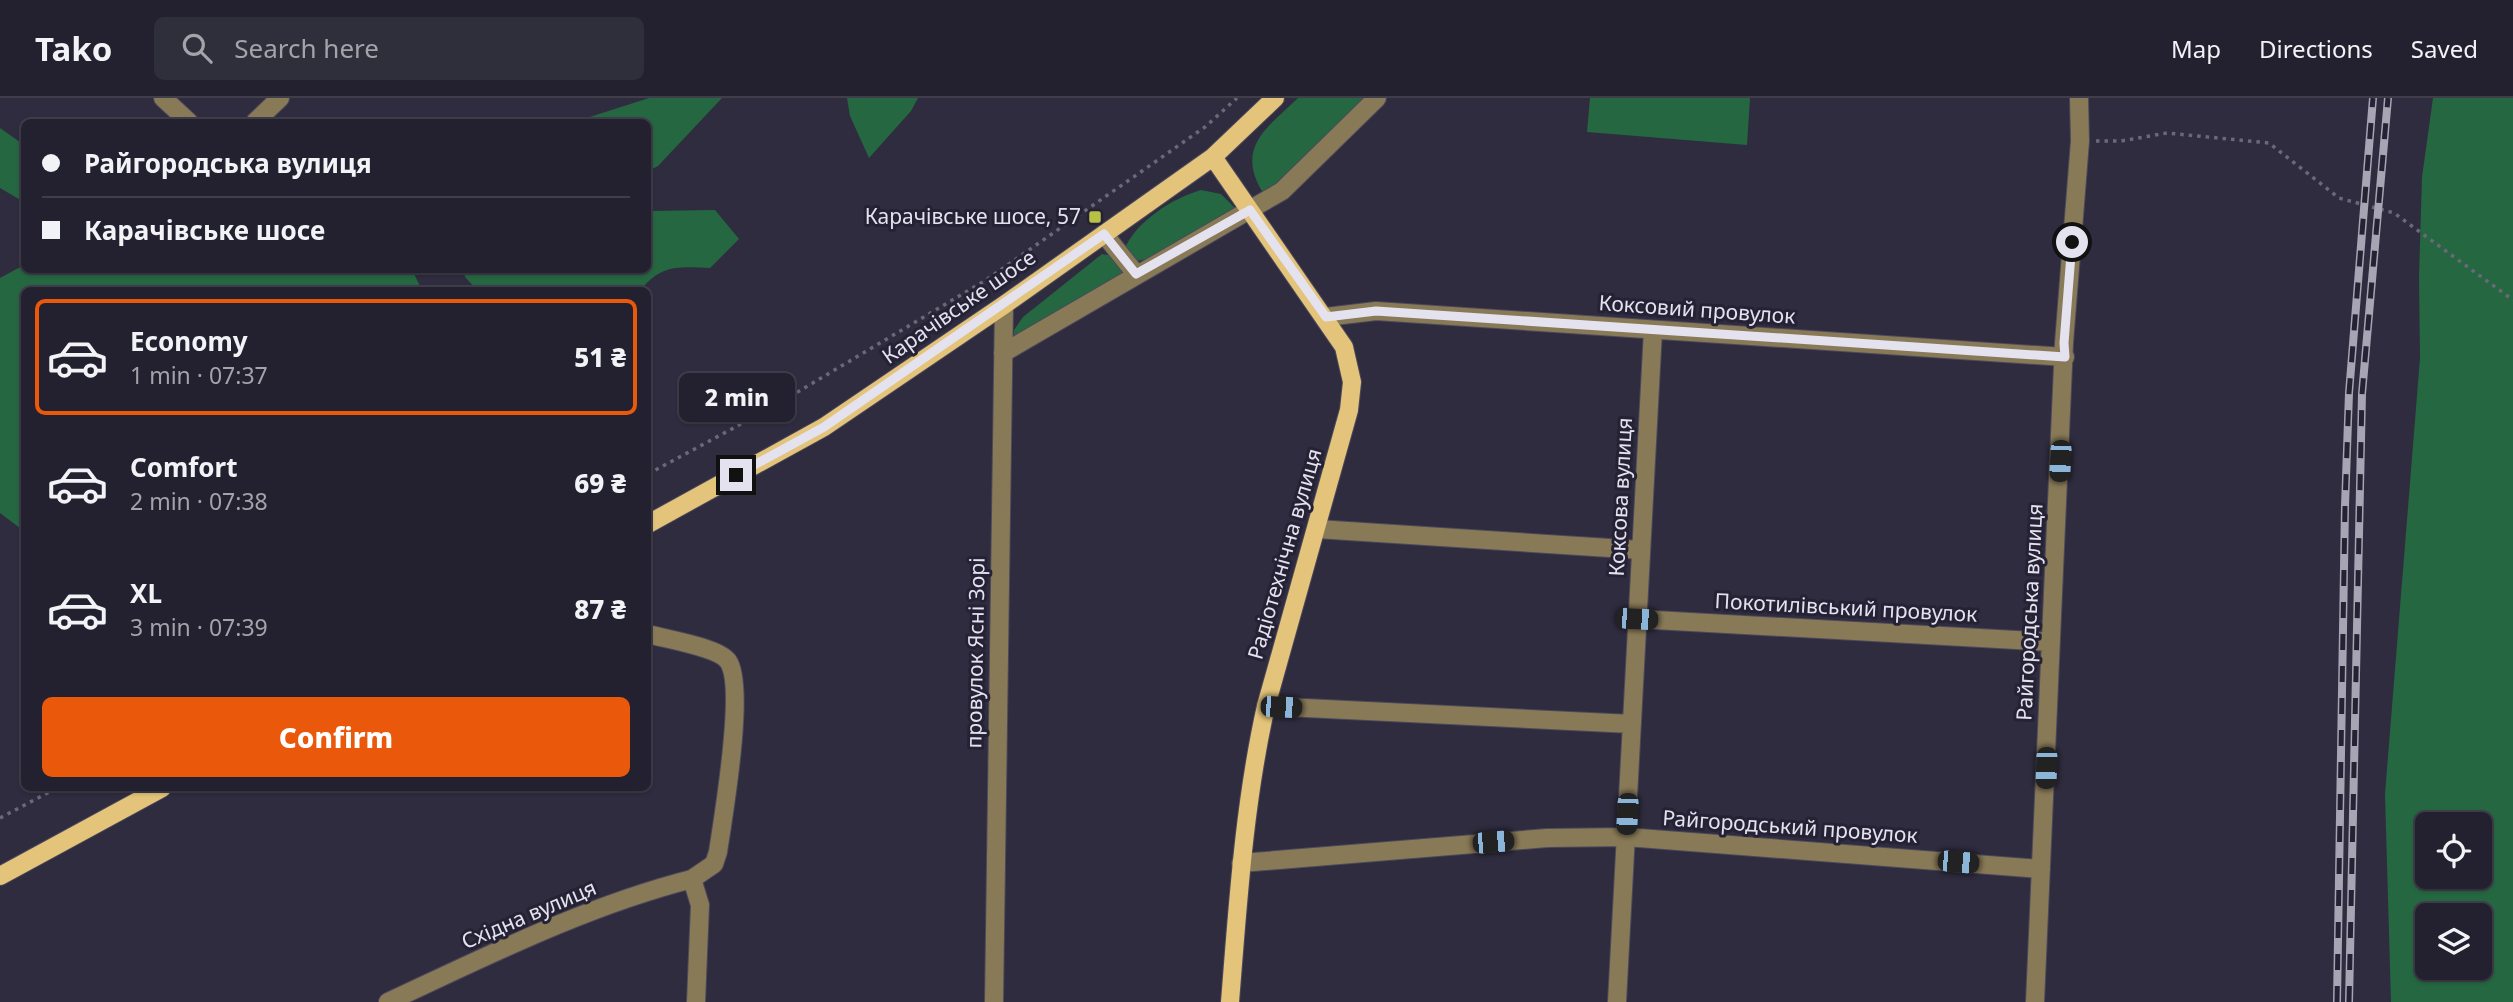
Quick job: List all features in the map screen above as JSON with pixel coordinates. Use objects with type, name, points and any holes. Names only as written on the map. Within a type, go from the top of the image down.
[{"type":"main road","name":"Карачівське шосе","points":[[651,522],[824,427],[1004,305],[1213,157],[1275,98]]},
{"type":"main road","name":"Радіотехнічна вулиця","points":[[1213,157],[1344,346],[1352,382],[1349,410],[1266,706],[1247,807],[1230,1002]]},
{"type":"main road","points":[[0,876],[156,791]]},
{"type":"street","points":[[163,98],[186,119]]},
{"type":"street","points":[[258,119],[280,98]]},
{"type":"street","points":[[1003,353],[1282,191],[1377,98]]},
{"type":"street","name":"Райгородська вулиця","points":[[2035,1002],[2064,343],[2080,141],[2079,98]]},
{"type":"street","points":[[1104,234],[1136,274]]},
{"type":"street","name":"провулок Ясні Зорі","points":[[994,1002],[1004,305]]},
{"type":"street","name":"Коксовий провулок","points":[[1326,317],[1376,311],[2065,357]]},
{"type":"street","name":"Коксова вулиця","points":[[1617,1002],[1653,330]]},
{"type":"street","points":[[1317,528],[1641,550]]},
{"type":"street","name":"Покотилівський провулок","points":[[1637,619],[2051,642]]},
{"type":"street","points":[[651,635],[719,653],[728,661],[734,677],[734,722],[718,852],[714,863],[692,879],[700,905],[695,1002]]},
{"type":"street","points":[[1266,706],[1632,724]]},
{"type":"street","name":"Райгородський провулок","points":[[1241,863],[1547,838],[1626,837],[2041,869]]},
{"type":"street","name":"Східна вулиця","points":[[388,1002],[538,933],[656,888],[692,879]]},
{"type":"path","points":[[651,472],[769,410],[986,280],[1205,127],[1237,98]]},
{"type":"path","points":[[2080,141],[2121,141],[2166,133],[2269,143],[2339,198],[2394,213],[2513,300]]},
{"type":"path","points":[[0,818],[51,791]]},
{"type":"green space","points":[[649,98],[722,98],[658,166],[651,170],[651,119],[583,119]]},
{"type":"green space","points":[[847,98],[918,98],[911,111],[869,158],[850,116]]},
{"type":"green space","points":[[1298,98],[1369,98],[1288,175],[1263,193],[1252,163],[1258,140]]},
{"type":"green space","points":[[1590,98],[1750,98],[1747,145],[1587,132]]},
{"type":"green space","points":[[2433,98],[2513,98],[2513,1002],[2391,1002],[2385,794],[2420,358],[2422,177]]},
{"type":"green space","points":[[0,128],[21,143],[21,200],[0,188]]},
{"type":"green space","points":[[1201,190],[1221,194],[1236,209],[1151,258],[1133,262],[1124,250],[1146,220],[1167,205]]},
{"type":"green space","points":[[715,210],[739,239],[710,268],[664,271],[644,287],[474,287],[465,277],[464,273],[651,273],[651,211]]},
{"type":"green space","points":[[1102,254],[1113,256],[1126,274],[1014,342],[1014,330],[1023,317]]},
{"type":"green space","points":[[21,267],[21,273],[414,273],[420,287],[21,287],[21,529],[0,513],[0,278]]},
{"type":"railway","points":[[2337,1002],[2349,393],[2373,98]]},
{"type":"railway","points":[[2349,1002],[2362,394],[2388,98]]},
{"type":"place","name":"Карачівське шосе, 57","points":[[1095,217]]},
{"type":"route","points":[[736,475],[824,427],[1104,234],[1136,274],[1250,210],[1326,317],[1376,311],[2065,357],[2072,242]]}]
